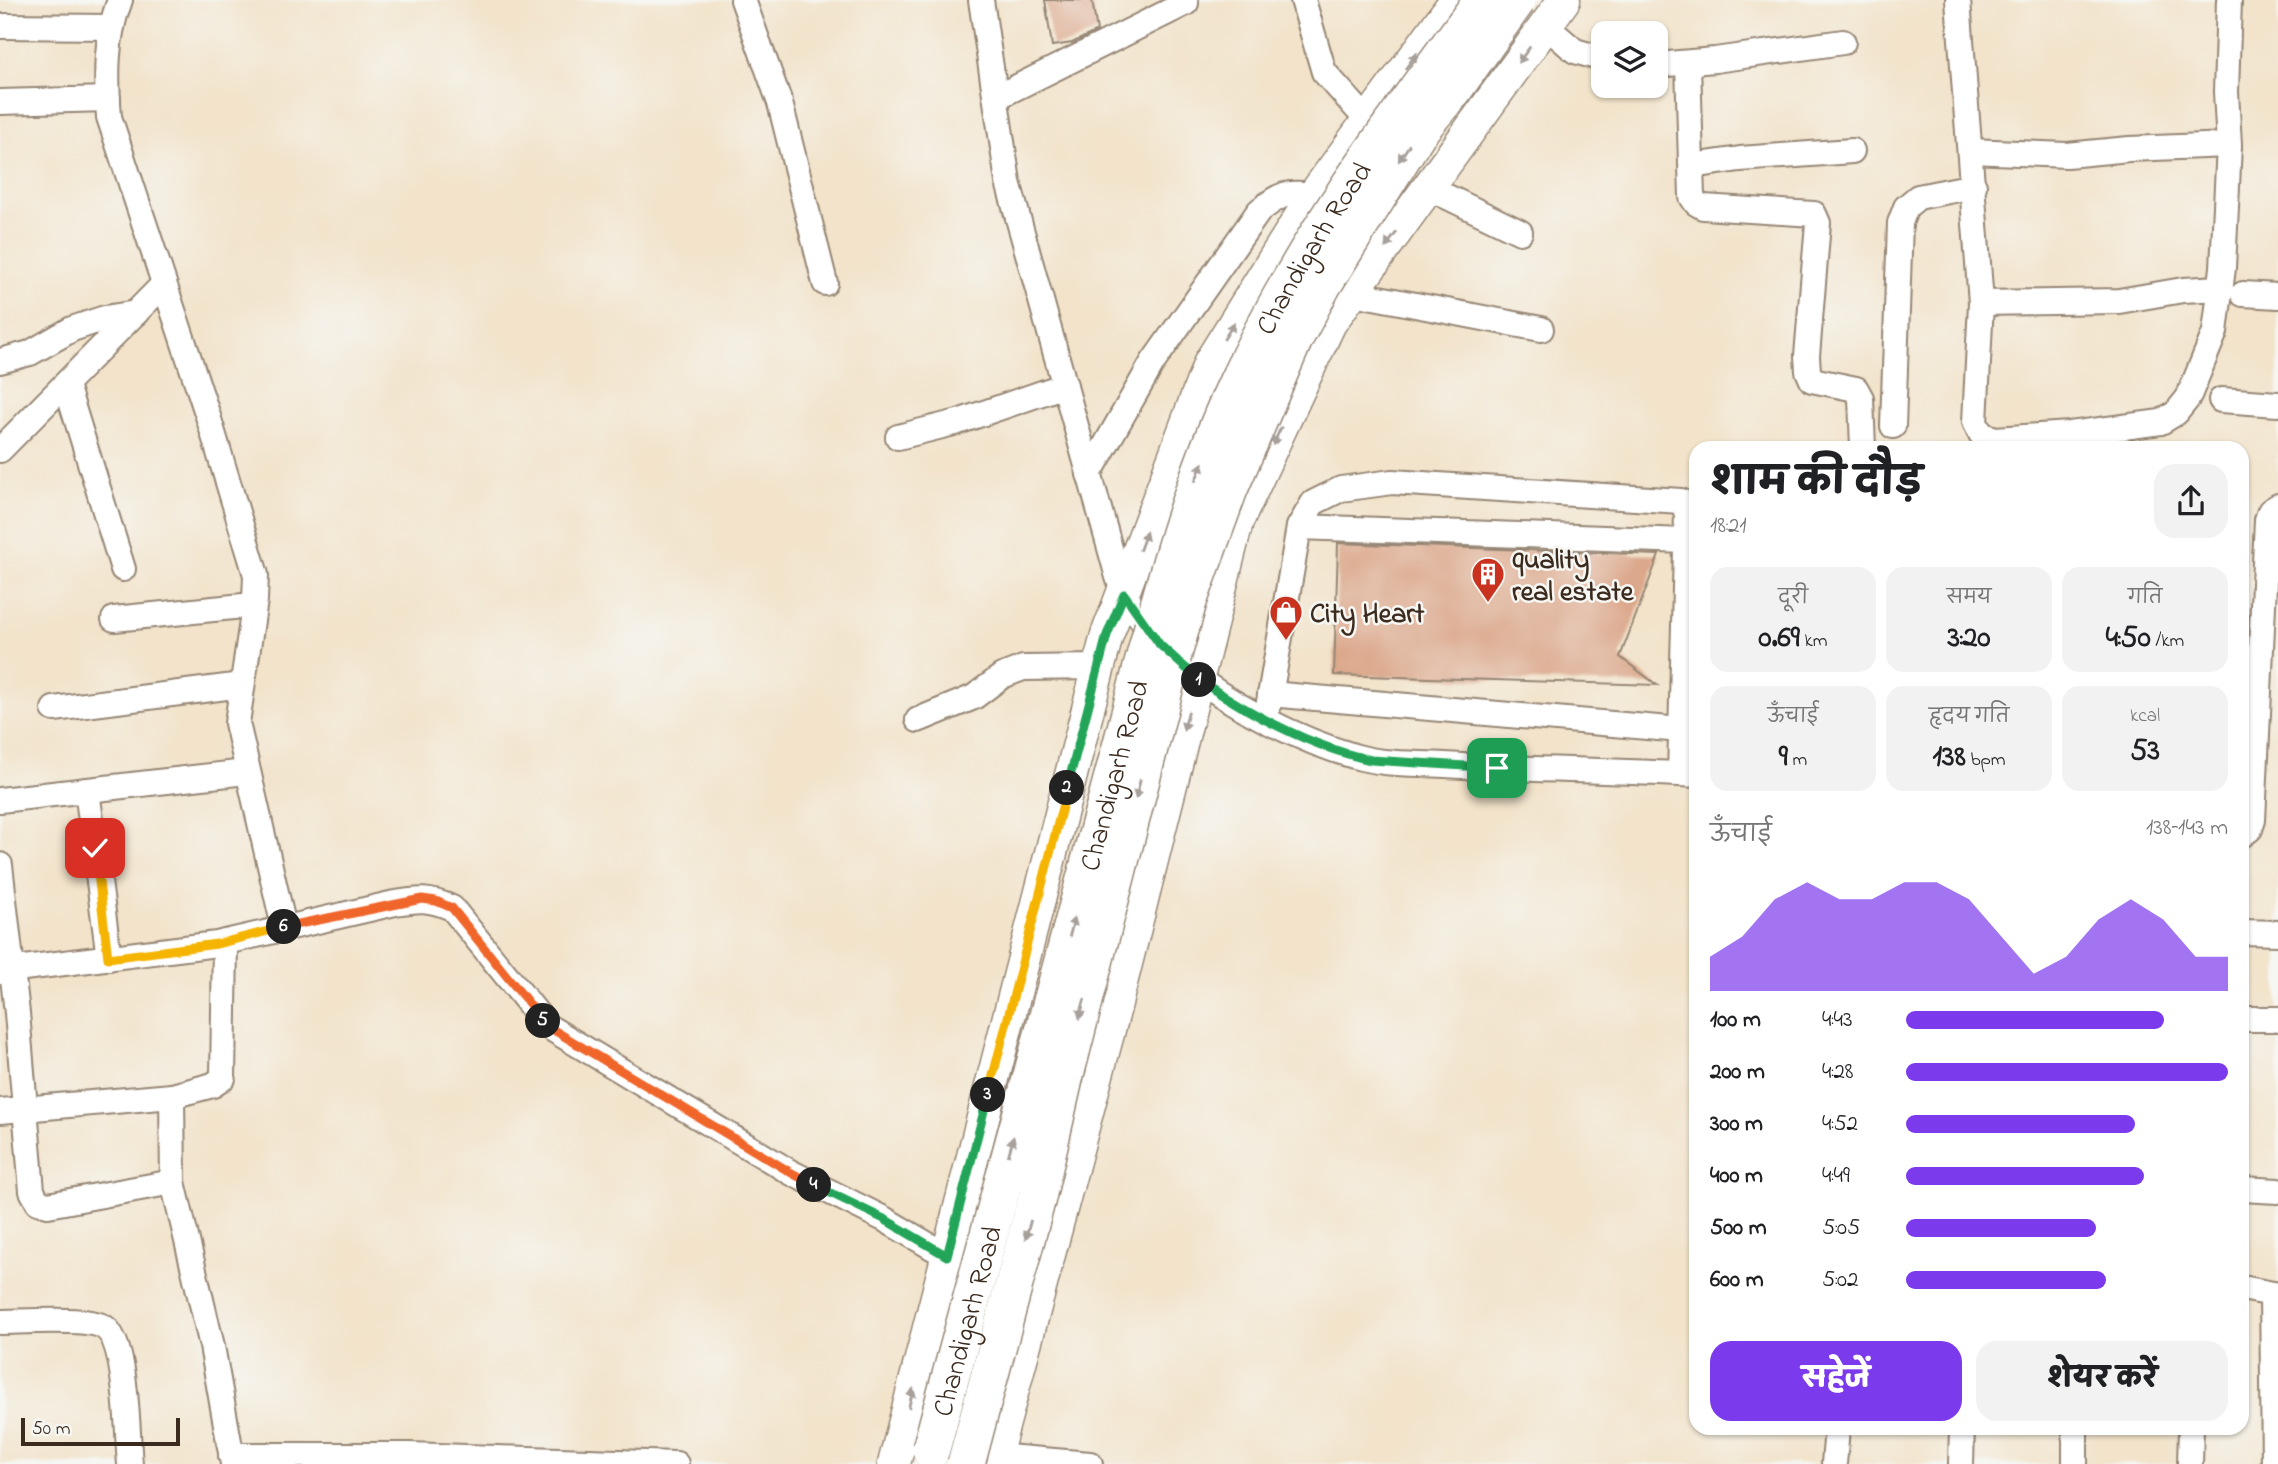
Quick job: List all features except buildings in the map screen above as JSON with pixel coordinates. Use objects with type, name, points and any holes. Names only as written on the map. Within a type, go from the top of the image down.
[{"type":"highway","name":"Chandigarh Road","points":[[931,1449],[1151,634],[1195,481],[1237,383],[1285,286],[1376,145],[1483,0]]},
{"type":"highway","points":[[985,1461],[1037,1198],[1064,1079],[1174,651],[1188,602],[1229,489],[1294,339],[1322,286],[1418,132],[1454,89],[1517,0]]},
{"type":"main road","points":[[894,1464],[1107,635],[1210,362],[1314,195],[1456,0]]},
{"type":"main road","points":[[985,1461],[1117,998],[1237,522],[1331,323],[1564,0]]},
{"type":"street","points":[[120,0],[108,38],[109,117],[208,416],[256,575],[236,723],[284,927]]},
{"type":"street","points":[[743,0],[780,103],[825,284]]},
{"type":"street","points":[[981,0],[1008,182],[1124,594],[1160,645],[1197,678],[1266,719],[1327,746],[1371,760],[1688,775],[1681,730],[1687,513],[1681,501],[1392,482],[1341,489],[1313,503],[1299,527],[1266,719]]},
{"type":"street","points":[[997,97],[1186,3],[1185,0]]},
{"type":"street","points":[[1303,0],[1324,72],[1368,121]]},
{"type":"street","points":[[1958,0],[1981,303],[1975,422],[1981,434],[1996,439],[2070,435],[2161,422],[2176,413],[2188,398],[2232,291],[2227,233],[2230,0]]},
{"type":"street","points":[[0,26],[112,27]]},
{"type":"street","points":[[1546,26],[1575,51],[1591,56]]},
{"type":"street","points":[[1668,65],[1843,42]]},
{"type":"street","points":[[1688,64],[1692,197],[1703,207],[1814,214],[1818,223],[1808,371],[1812,380],[1856,389],[1861,398],[1863,441]]},
{"type":"street","points":[[0,102],[108,99]]},
{"type":"street","points":[[1970,151],[2067,155],[2129,149],[2230,145]]},
{"type":"street","points":[[1692,166],[1740,159],[1852,151]]},
{"type":"street","points":[[1893,426],[1900,223],[1906,206],[1918,197],[1974,187]]},
{"type":"street","points":[[1429,188],[1520,232]]},
{"type":"street","points":[[1089,474],[1153,362],[1259,211],[1276,198],[1291,192],[1314,195]]},
{"type":"street","points":[[0,450],[163,285]]},
{"type":"street","points":[[1981,303],[2119,301],[2183,290],[2278,296]]},
{"type":"street","points":[[1353,293],[1541,328]]},
{"type":"street","points":[[0,360],[30,353],[72,329],[105,318],[136,313]]},
{"type":"street","points":[[66,384],[123,569]]},
{"type":"street","points":[[898,437],[958,422],[1065,385]]},
{"type":"street","points":[[2221,400],[2278,404]]},
{"type":"street","points":[[2249,831],[2253,820],[2267,520],[2270,511],[2278,506]]},
{"type":"street","points":[[1299,527],[1686,541]]},
{"type":"street","points":[[114,619],[253,605]]},
{"type":"street","points":[[918,720],[974,697],[1002,676],[1024,668],[1098,667]]},
{"type":"street","points":[[54,709],[242,685]]},
{"type":"street","points":[[1270,694],[1681,730]]},
{"type":"street","points":[[0,800],[246,772]]},
{"type":"street","points":[[88,790],[108,958]]},
{"type":"street","points":[[0,865],[6,971],[26,1110],[32,1191],[38,1202],[48,1205],[173,1182]]},
{"type":"street","points":[[6,971],[225,942],[422,899],[436,901],[452,908],[547,1026],[790,1172],[884,1219],[947,1256]]},
{"type":"street","points":[[2249,932],[2278,933]]},
{"type":"street","points":[[0,1111],[172,1096],[213,1085],[223,1078],[225,942]]},
{"type":"street","points":[[2249,1019],[2278,1019]]},
{"type":"street","points":[[172,1096],[173,1182],[212,1346],[232,1460],[676,1464]]},
{"type":"street","points":[[2249,1189],[2278,1191]]},
{"type":"street","points":[[2249,1289],[2275,1295],[2274,1464]]},
{"type":"street","points":[[0,1322],[87,1322],[103,1327],[113,1337],[121,1359],[130,1464]]},
{"type":"street","points":[[1834,1464],[1836,1435]]},
{"type":"street","points":[[1961,1464],[1962,1435]]},
{"type":"street","points":[[2075,1435],[2075,1464]]},
{"type":"street","points":[[2190,1464],[2191,1435]]},
{"type":"street","points":[[985,1461],[1090,1464]]},
{"type":"place","name":"quality real estate","points":[[1488,604]]},
{"type":"place","name":"City Heart","points":[[1286,642]]},
{"type":"route","points":[[95,848],[108,958],[217,944],[284,927],[422,899],[436,901],[452,908],[547,1026],[790,1172],[884,1219],[947,1256],[1098,667],[1107,635],[1124,594],[1160,645],[1197,678],[1221,694],[1303,737],[1371,760],[1497,768]]}]
